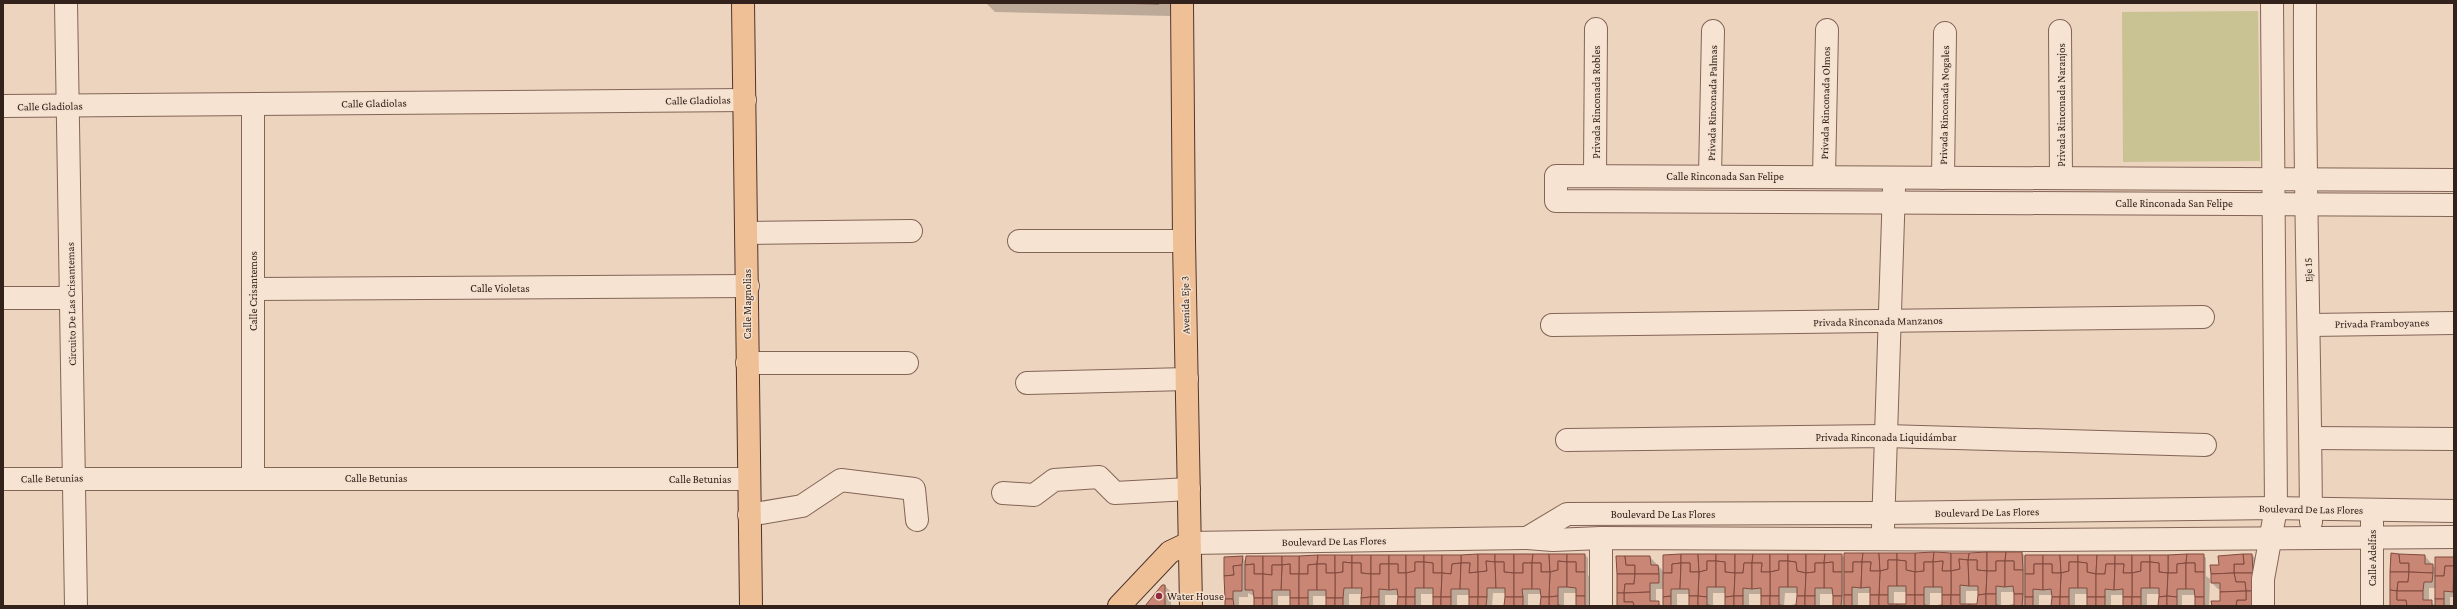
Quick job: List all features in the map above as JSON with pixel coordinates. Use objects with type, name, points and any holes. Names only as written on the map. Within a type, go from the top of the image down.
[{"type":"main road","name":"Calle Magnolias","points":[[743,3],[748,286],[747,363],[751,606]]},
{"type":"main road","name":"Avenida Eje 3","points":[[1182,3],[1184,241],[1191,606]]},
{"type":"main road","points":[[1119,606],[1170,552],[1190,543]]},
{"type":"street","name":"Circuito De Las Crisantemas","points":[[66,3],[76,606]]},
{"type":"street","points":[[2263,606],[2263,580],[2272,537],[2276,508],[2272,3]]},
{"type":"street","name":"Eje 15","points":[[2305,3],[2304,179],[2310,325],[2312,438],[2311,537]]},
{"type":"street","name":"Privada Rinconada Robles","points":[[1595,175],[1596,30]]},
{"type":"street","name":"Privada Rinconada Olmos","points":[[1824,177],[1827,30]]},
{"type":"street","name":"Privada Rinconada Palmas","points":[[1710,176],[1713,31]]},
{"type":"street","name":"Privada Rinconada Naranjos","points":[[2060,31],[2061,178]]},
{"type":"street","name":"Privada Rinconada Nogales","points":[[1943,178],[1945,34]]},
{"type":"street","name":"Calle Gladiolas","points":[[3,106],[745,100]]},
{"type":"street","name":"Calle Crisantemos","points":[[253,105],[253,478]]},
{"type":"street","name":"Calle Rinconada San Felipe","points":[[2454,180],[1556,176],[1556,200],[2454,205]]},
{"type":"street","points":[[1883,539],[1894,177]]},
{"type":"street","points":[[747,233],[910,231]]},
{"type":"street","points":[[1019,241],[1184,241]]},
{"type":"street","name":"Calle Violetas","points":[[253,289],[748,286]]},
{"type":"street","points":[[3,298],[71,298]]},
{"type":"street","name":"Privada Rinconada Manzanos","points":[[1552,325],[2203,317]]},
{"type":"street","name":"Privada Framboyanes","points":[[2310,325],[2454,323]]},
{"type":"street","points":[[747,363],[907,363]]},
{"type":"street","points":[[1027,384],[1187,379]]},
{"type":"street","name":"Privada Rinconada Liquidámbar","points":[[1567,440],[1886,436],[2205,445]]},
{"type":"street","points":[[2312,438],[2454,439]]},
{"type":"street","name":"Calle Betunias","points":[[3,479],[73,477],[749,480]]},
{"type":"street","points":[[1002,493],[1034,495],[1054,480],[1099,477],[1115,493],[1189,489]]},
{"type":"street","points":[[749,515],[802,506],[842,480],[914,489],[917,520]]},
{"type":"street","name":"Boulevard De Las Flores","points":[[1527,538],[1566,514],[1883,513],[2276,508],[2454,511]]},
{"type":"street","name":"Calle Adelfas","points":[[2372,509],[2372,606]]},
{"type":"street","name":"Boulevard De Las Flores","points":[[1190,543],[1527,538],[1553,540],[1601,538],[1883,539],[2454,537]]},
{"type":"street","points":[[1601,538],[1601,606]]},
{"type":"shaded area","points":[[2258,11],[2260,161],[2123,162],[2122,12]]},
{"type":"building","points":[[1108,3],[1159,3],[1159,4]]},
{"type":"building","points":[[1934,552],[1933,562],[1924,562],[1924,571],[1915,572],[1915,553]]},
{"type":"building","points":[[1934,552],[1951,553],[1951,571],[1942,571],[1943,561],[1933,562]]},
{"type":"building","points":[[1987,552],[1987,571],[1977,570],[1977,560],[1968,560],[1969,553]]},
{"type":"building","points":[[1987,552],[2006,552],[2005,561],[1996,561],[1996,571],[1987,571]]},
{"type":"building","points":[[2006,552],[2022,552],[2023,570],[2014,570],[2014,561],[2005,561]]},
{"type":"building","points":[[1844,553],[1863,553],[1862,562],[1853,562],[1853,572],[1844,572]]},
{"type":"building","points":[[1863,553],[1879,553],[1880,571],[1870,571],[1871,562],[1862,562]]},
{"type":"building","points":[[1879,553],[1897,553],[1897,560],[1888,560],[1888,569],[1880,571]]},
{"type":"building","points":[[1897,553],[1915,553],[1915,572],[1906,570],[1906,561],[1897,560]]},
{"type":"building","points":[[1951,553],[1969,553],[1968,560],[1959,559],[1960,569],[1951,571]]},
{"type":"building","points":[[2391,553],[2399,554],[2400,563],[2409,563],[2409,572],[2390,572]]},
{"type":"building","points":[[1478,554],[1478,572],[1469,573],[1470,563],[1461,563],[1461,555]]},
{"type":"building","points":[[1478,554],[1495,554],[1495,562],[1486,561],[1487,571],[1478,572]]},
{"type":"building","points":[[1495,554],[1514,554],[1514,573],[1504,572],[1504,562],[1495,562]]},
{"type":"building","points":[[1514,554],[1533,554],[1532,563],[1523,563],[1523,573],[1514,573]]},
{"type":"building","points":[[1533,554],[1549,554],[1550,572],[1541,572],[1541,563],[1532,563]]},
{"type":"building","points":[[1549,554],[1567,554],[1567,562],[1558,561],[1558,570],[1550,572]]},
{"type":"building","points":[[1567,554],[1585,554],[1585,572],[1576,572],[1576,562],[1567,562]]},
{"type":"building","points":[[1681,554],[1681,563],[1672,564],[1672,573],[1663,573],[1663,555]]},
{"type":"building","points":[[1681,554],[1698,554],[1699,572],[1690,572],[1690,563],[1681,563]]},
{"type":"building","points":[[1698,554],[1716,554],[1716,561],[1707,561],[1707,570],[1699,572]]},
{"type":"building","points":[[1716,554],[1735,554],[1735,573],[1725,572],[1725,562],[1716,561]]},
{"type":"building","points":[[1735,554],[1753,554],[1752,563],[1744,563],[1743,573],[1735,573]]},
{"type":"building","points":[[1753,554],[1770,554],[1770,572],[1761,572],[1762,563],[1752,563]]},
{"type":"building","points":[[1770,554],[1788,554],[1788,561],[1779,561],[1779,570],[1770,572]]},
{"type":"building","points":[[1788,554],[1806,554],[1806,573],[1797,571],[1796,562],[1788,561]]},
{"type":"building","points":[[1806,554],[1825,554],[1824,563],[1815,563],[1815,572],[1806,573]]},
{"type":"building","points":[[1825,554],[1842,554],[1842,572],[1833,572],[1833,562],[1824,563]]},
{"type":"building","points":[[2187,554],[2186,563],[2177,564],[2177,573],[2168,573],[2168,555]]},
{"type":"building","points":[[2187,554],[2204,554],[2204,572],[2195,572],[2195,563],[2186,563]]},
{"type":"building","points":[[2243,554],[2252,554],[2253,573],[2234,573],[2234,564],[2244,564]]},
{"type":"building","points":[[2243,554],[2244,564],[2234,564],[2234,573],[2211,574],[2210,565],[2219,565],[2218,556]]},
{"type":"building","points":[[2399,554],[2425,555],[2425,564],[2433,564],[2433,573],[2409,572],[2409,563],[2400,563]]},
{"type":"building","points":[[1318,555],[1317,564],[1308,565],[1308,574],[1299,574],[1299,556]]},
{"type":"building","points":[[1318,555],[1335,555],[1335,573],[1326,573],[1326,564],[1317,564]]},
{"type":"building","points":[[1335,555],[1352,555],[1352,563],[1343,562],[1343,572],[1335,573]]},
{"type":"building","points":[[1352,555],[1371,555],[1371,574],[1361,573],[1361,563],[1352,563]]},
{"type":"building","points":[[1371,555],[1389,555],[1389,564],[1380,564],[1380,574],[1371,574]]},
{"type":"building","points":[[1389,555],[1406,555],[1406,573],[1398,573],[1398,564],[1389,564]]},
{"type":"building","points":[[1406,555],[1424,555],[1424,562],[1415,562],[1415,571],[1406,573]]},
{"type":"building","points":[[1424,555],[1442,555],[1442,573],[1433,573],[1433,563],[1424,562]]},
{"type":"building","points":[[1442,555],[1461,555],[1461,563],[1452,564],[1451,574],[1442,573]]},
{"type":"building","points":[[2025,555],[2043,555],[2043,564],[2034,564],[2034,574],[2025,574]]},
{"type":"building","points":[[2043,555],[2060,555],[2061,573],[2052,573],[2052,564],[2043,564]]},
{"type":"building","points":[[2060,555],[2078,555],[2078,562],[2069,562],[2069,571],[2061,573]]},
{"type":"building","points":[[2078,555],[2097,555],[2096,574],[2087,572],[2087,563],[2078,562]]},
{"type":"building","points":[[2097,555],[2115,555],[2115,564],[2106,564],[2105,574],[2096,574]]},
{"type":"building","points":[[2115,555],[2132,555],[2132,573],[2123,573],[2124,564],[2115,564]]},
{"type":"building","points":[[2132,555],[2150,555],[2150,562],[2141,562],[2141,571],[2132,573]]},
{"type":"building","points":[[2150,555],[2168,555],[2168,573],[2159,572],[2159,563],[2150,562]]},
{"type":"building","points":[[1243,556],[1242,565],[1233,566],[1234,575],[1224,576],[1224,557]]},
{"type":"building","points":[[1246,556],[1263,556],[1263,574],[1254,574],[1254,564],[1245,565]]},
{"type":"building","points":[[1263,556],[1282,556],[1282,565],[1272,565],[1272,575],[1263,574]]},
{"type":"building","points":[[1282,556],[1299,556],[1299,574],[1290,574],[1290,564],[1282,565]]},
{"type":"building","points":[[1616,556],[1625,556],[1626,565],[1635,565],[1635,574],[1617,574]]},
{"type":"building","points":[[1625,556],[1650,556],[1651,565],[1658,565],[1659,574],[1635,574],[1635,565],[1626,565]]},
{"type":"building","points":[[2435,557],[2454,557],[2454,566],[2445,566],[2444,576],[2435,576]]},
{"type":"building","points":[[1959,559],[1968,560],[1969,586],[1960,585],[1960,595],[1951,595],[1951,571],[1960,569]]},
{"type":"building","points":[[1888,560],[1897,560],[1897,586],[1888,586],[1888,595],[1879,595],[1880,571],[1888,569]]},
{"type":"building","points":[[1897,560],[1906,561],[1906,570],[1915,572],[1915,595],[1906,595],[1906,586],[1897,586]]},
{"type":"building","points":[[1968,560],[1977,560],[1977,570],[1987,571],[1986,594],[1978,595],[1978,586],[1969,586]]},
{"type":"building","points":[[1486,561],[1495,562],[1496,588],[1487,588],[1487,597],[1478,597],[1478,572],[1487,571]]},
{"type":"building","points":[[1558,561],[1567,562],[1567,587],[1558,587],[1558,596],[1549,597],[1550,572],[1558,570]]},
{"type":"building","points":[[1707,561],[1716,561],[1716,587],[1707,587],[1707,597],[1698,596],[1699,572],[1707,570]]},
{"type":"building","points":[[1716,561],[1725,562],[1725,572],[1735,573],[1734,596],[1725,597],[1725,587],[1716,587]]},
{"type":"building","points":[[1779,561],[1788,561],[1788,587],[1779,587],[1779,596],[1770,596],[1770,572],[1779,570]]},
{"type":"building","points":[[1788,561],[1796,562],[1797,571],[1806,573],[1805,596],[1797,596],[1797,587],[1788,587]]},
{"type":"building","points":[[1943,561],[1942,571],[1951,571],[1951,595],[1942,595],[1942,587],[1933,587],[1933,562]]},
{"type":"building","points":[[1996,561],[2005,561],[2005,587],[1996,586],[1996,594],[1986,594],[1987,571],[1996,571]]},
{"type":"building","points":[[2005,561],[2014,561],[2014,570],[2023,570],[2023,594],[2014,594],[2013,586],[2005,587]]},
{"type":"building","points":[[1343,562],[1352,563],[1352,588],[1344,588],[1343,598],[1335,598],[1335,573],[1343,572]]},
{"type":"building","points":[[1415,562],[1424,562],[1424,588],[1415,588],[1415,597],[1406,597],[1406,573],[1415,571]]},
{"type":"building","points":[[1424,562],[1433,563],[1433,573],[1442,573],[1441,597],[1433,597],[1433,588],[1424,588]]},
{"type":"building","points":[[1495,562],[1504,562],[1504,572],[1514,573],[1514,597],[1505,597],[1505,588],[1496,588]]},
{"type":"building","points":[[1567,562],[1576,562],[1576,572],[1585,572],[1585,596],[1576,596],[1576,588],[1567,587]]},
{"type":"building","points":[[1833,562],[1833,572],[1842,572],[1842,596],[1833,596],[1832,588],[1824,588],[1824,563]]},
{"type":"building","points":[[1853,562],[1862,562],[1861,588],[1852,587],[1852,595],[1844,595],[1844,572],[1853,572]]},
{"type":"building","points":[[1862,562],[1871,562],[1870,571],[1880,571],[1879,595],[1870,595],[1870,587],[1861,588]]},
{"type":"building","points":[[1924,562],[1933,562],[1933,587],[1924,587],[1924,595],[1915,595],[1915,572],[1924,571]]},
{"type":"building","points":[[2069,562],[2078,562],[2078,588],[2069,588],[2069,597],[2060,597],[2061,573],[2069,571]]},
{"type":"building","points":[[2078,562],[2087,563],[2087,572],[2096,574],[2096,597],[2087,597],[2087,588],[2078,588]]},
{"type":"building","points":[[2141,562],[2150,562],[2150,588],[2141,588],[2141,597],[2132,597],[2132,573],[2141,571]]},
{"type":"building","points":[[2150,562],[2159,563],[2159,572],[2168,573],[2167,596],[2159,597],[2159,588],[2150,588]]},
{"type":"building","points":[[1352,563],[1361,563],[1361,573],[1371,574],[1371,597],[1361,598],[1362,588],[1352,588]]},
{"type":"building","points":[[1461,563],[1460,589],[1451,589],[1451,597],[1441,597],[1442,573],[1451,574],[1452,564]]},
{"type":"building","points":[[1461,563],[1470,563],[1469,573],[1478,572],[1478,597],[1469,597],[1469,589],[1460,589]]},
{"type":"building","points":[[1523,563],[1532,563],[1532,589],[1522,589],[1523,597],[1514,597],[1514,573],[1523,573]]},
{"type":"building","points":[[1532,563],[1541,563],[1541,572],[1550,572],[1549,597],[1541,597],[1540,589],[1532,589]]},
{"type":"building","points":[[1681,563],[1680,589],[1671,589],[1671,596],[1663,597],[1663,573],[1672,573],[1672,564]]},
{"type":"building","points":[[1681,563],[1690,563],[1690,572],[1699,572],[1698,596],[1689,596],[1689,589],[1680,589]]},
{"type":"building","points":[[1744,563],[1752,563],[1752,589],[1743,588],[1743,596],[1734,596],[1735,573],[1743,573]]},
{"type":"building","points":[[1752,563],[1762,563],[1761,572],[1770,572],[1770,596],[1761,596],[1761,588],[1752,589]]},
{"type":"building","points":[[1815,563],[1824,563],[1824,588],[1815,588],[1815,596],[1805,596],[1806,573],[1815,572]]},
{"type":"building","points":[[2186,563],[2186,589],[2177,589],[2177,597],[2167,596],[2168,573],[2177,573],[2177,564]]},
{"type":"building","points":[[2186,563],[2195,563],[2195,572],[2204,572],[2204,597],[2195,597],[2194,589],[2186,589]]},
{"type":"building","points":[[1254,564],[1254,574],[1263,574],[1263,598],[1254,598],[1253,590],[1245,590],[1245,565]]},
{"type":"building","points":[[1290,564],[1290,574],[1299,574],[1299,598],[1290,598],[1290,590],[1281,590],[1282,565]]},
{"type":"building","points":[[1317,564],[1317,590],[1308,590],[1308,598],[1299,598],[1299,574],[1308,574],[1308,565]]},
{"type":"building","points":[[1317,564],[1326,564],[1326,573],[1335,573],[1335,598],[1326,598],[1326,590],[1317,590]]},
{"type":"building","points":[[1380,564],[1389,564],[1389,590],[1379,589],[1379,597],[1371,597],[1371,574],[1380,574]]},
{"type":"building","points":[[1389,564],[1398,564],[1398,573],[1406,573],[1406,597],[1398,597],[1397,589],[1389,590]]},
{"type":"building","points":[[2034,564],[2043,564],[2043,590],[2033,589],[2033,597],[2025,597],[2025,574],[2034,574]]},
{"type":"building","points":[[2043,564],[2052,564],[2052,573],[2061,573],[2060,597],[2052,597],[2051,589],[2043,590]]},
{"type":"building","points":[[2106,564],[2115,564],[2114,590],[2105,589],[2105,597],[2096,597],[2096,574],[2105,574]]},
{"type":"building","points":[[2115,564],[2124,564],[2123,573],[2132,573],[2132,597],[2123,597],[2123,589],[2114,590]]},
{"type":"building","points":[[1242,565],[1242,591],[1233,591],[1233,599],[1225,599],[1224,576],[1234,575],[1233,566]]},
{"type":"building","points":[[1272,565],[1282,565],[1281,590],[1272,590],[1272,598],[1263,598],[1263,574],[1272,575]]},
{"type":"building","points":[[2445,566],[2454,566],[2453,592],[2444,591],[2444,599],[2435,599],[2435,576],[2444,576]]},
{"type":"building","points":[[2390,572],[2409,572],[2408,582],[2398,582],[2397,591],[2390,590]]},
{"type":"building","points":[[2409,572],[2433,573],[2432,582],[2424,582],[2423,591],[2397,591],[2398,582],[2408,582]]},
{"type":"building","points":[[2234,573],[2253,573],[2253,591],[2246,591],[2245,582],[2236,582]]},
{"type":"building","points":[[2234,573],[2236,582],[2245,582],[2246,591],[2220,592],[2220,583],[2211,583],[2211,574]]},
{"type":"building","points":[[1617,574],[1635,574],[1634,584],[1625,584],[1624,593],[1617,593]]},
{"type":"building","points":[[1635,574],[1659,574],[1659,583],[1650,583],[1650,592],[1624,593],[1625,584],[1634,584]]},
{"type":"building","name":"Water House","points":[[1162,585],[1165,585],[1165,606],[1145,606]]},
{"type":"building","points":[[2390,590],[2397,591],[2397,600],[2406,600],[2407,606],[2390,606]]},
{"type":"building","points":[[2246,591],[2253,591],[2254,606],[2236,606],[2237,600],[2246,600]]},
{"type":"building","points":[[2246,591],[2246,600],[2237,600],[2236,606],[2212,606],[2211,601],[2220,601],[2220,592]]},
{"type":"building","points":[[2397,591],[2423,591],[2423,600],[2432,600],[2432,606],[2407,606],[2406,600],[2397,600]]},
{"type":"building","points":[[1650,592],[1650,601],[1659,601],[1659,606],[1634,606],[1633,602],[1624,602],[1624,593]]},
{"type":"building","points":[[1617,593],[1624,593],[1624,602],[1633,602],[1634,606],[1617,606]]},
{"type":"building","points":[[1986,594],[1986,606],[1969,606],[1969,604],[1977,604],[1978,595]]},
{"type":"building","points":[[1986,594],[1996,594],[1996,605],[2004,606],[1986,606]]},
{"type":"building","points":[[2014,594],[2023,594],[2022,606],[2004,606],[2014,605]]},
{"type":"building","points":[[1844,595],[1852,595],[1852,606],[1844,606]]},
{"type":"building","points":[[1870,595],[1879,595],[1879,606],[1870,606]]},
{"type":"building","points":[[1879,595],[1888,595],[1888,604],[1897,604],[1897,606],[1879,606]]},
{"type":"building","points":[[1906,595],[1915,595],[1915,606],[1897,606],[1897,604],[1906,604]]},
{"type":"building","points":[[1915,595],[1924,595],[1924,605],[1933,606],[1915,606]]},
{"type":"building","points":[[1942,595],[1951,595],[1951,606],[1933,606],[1942,605]]},
{"type":"building","points":[[1951,595],[1960,595],[1960,604],[1969,604],[1969,606],[1951,606]]},
{"type":"building","points":[[1558,596],[1558,605],[1567,606],[1549,606],[1549,597]]},
{"type":"building","points":[[1576,596],[1585,596],[1585,606],[1576,606]]},
{"type":"building","points":[[1671,596],[1671,606],[1663,606],[1663,597]]},
{"type":"building","points":[[1689,596],[1698,596],[1698,606],[1689,606]]},
{"type":"building","points":[[1698,596],[1707,597],[1707,605],[1716,606],[1698,606]]},
{"type":"building","points":[[1734,596],[1734,606],[1725,606],[1725,597]]},
{"type":"building","points":[[1734,596],[1743,596],[1743,606],[1734,606]]},
{"type":"building","points":[[1761,596],[1770,596],[1770,606],[1761,606]]},
{"type":"building","points":[[1770,596],[1779,596],[1779,605],[1788,606],[1770,606]]},
{"type":"building","points":[[1797,596],[1805,596],[1805,606],[1788,606],[1796,605]]},
{"type":"building","points":[[1805,596],[1815,596],[1815,606],[1805,606]]},
{"type":"building","points":[[1833,596],[1842,596],[1841,606],[1833,606]]},
{"type":"building","points":[[2167,596],[2167,606],[2158,606],[2159,597]]},
{"type":"building","points":[[2167,596],[2177,597],[2177,606],[2167,606]]},
{"type":"building","points":[[1371,597],[1370,606],[1361,606],[1361,598]]},
{"type":"building","points":[[1371,597],[1379,597],[1379,606],[1370,606]]},
{"type":"building","points":[[1398,597],[1406,597],[1406,606],[1397,606]]},
{"type":"building","points":[[1406,597],[1415,597],[1415,606],[1406,606]]},
{"type":"building","points":[[1433,597],[1441,597],[1441,606],[1433,606]]},
{"type":"building","points":[[1441,597],[1451,597],[1451,606],[1441,606]]},
{"type":"building","points":[[1469,597],[1478,597],[1478,606],[1469,606]]},
{"type":"building","points":[[1478,597],[1487,597],[1486,606],[1478,606]]},
{"type":"building","points":[[1505,597],[1514,597],[1514,606],[1504,606]]},
{"type":"building","points":[[1514,597],[1523,597],[1523,606],[1514,606]]},
{"type":"building","points":[[1541,597],[1549,597],[1549,606],[1540,606]]},
{"type":"building","points":[[2025,597],[2033,597],[2033,606],[2025,606]]},
{"type":"building","points":[[2052,597],[2060,597],[2060,606],[2051,606]]},
{"type":"building","points":[[2060,597],[2069,597],[2069,606],[2060,606]]},
{"type":"building","points":[[2087,597],[2096,597],[2096,606],[2087,606]]},
{"type":"building","points":[[2096,597],[2105,597],[2105,606],[2096,606]]},
{"type":"building","points":[[2123,597],[2132,597],[2132,606],[2123,606]]},
{"type":"building","points":[[2132,597],[2141,597],[2141,606],[2132,606]]},
{"type":"building","points":[[2195,597],[2204,597],[2204,606],[2195,606]]},
{"type":"building","points":[[1254,598],[1263,598],[1263,606],[1254,606]]},
{"type":"building","points":[[1263,598],[1272,598],[1272,606],[1263,606]]},
{"type":"building","points":[[1290,598],[1299,598],[1299,606],[1290,606]]},
{"type":"building","points":[[1299,598],[1308,598],[1308,606],[1299,606]]},
{"type":"building","points":[[1326,598],[1335,598],[1335,606],[1326,606]]},
{"type":"building","points":[[1335,598],[1343,598],[1343,606],[1335,606]]},
{"type":"building","points":[[1225,599],[1233,599],[1234,606],[1225,606]]},
{"type":"building","points":[[2435,599],[2444,599],[2444,606],[2435,606]]},
{"type":"place","name":"Water House","points":[[1159,596]]}]
